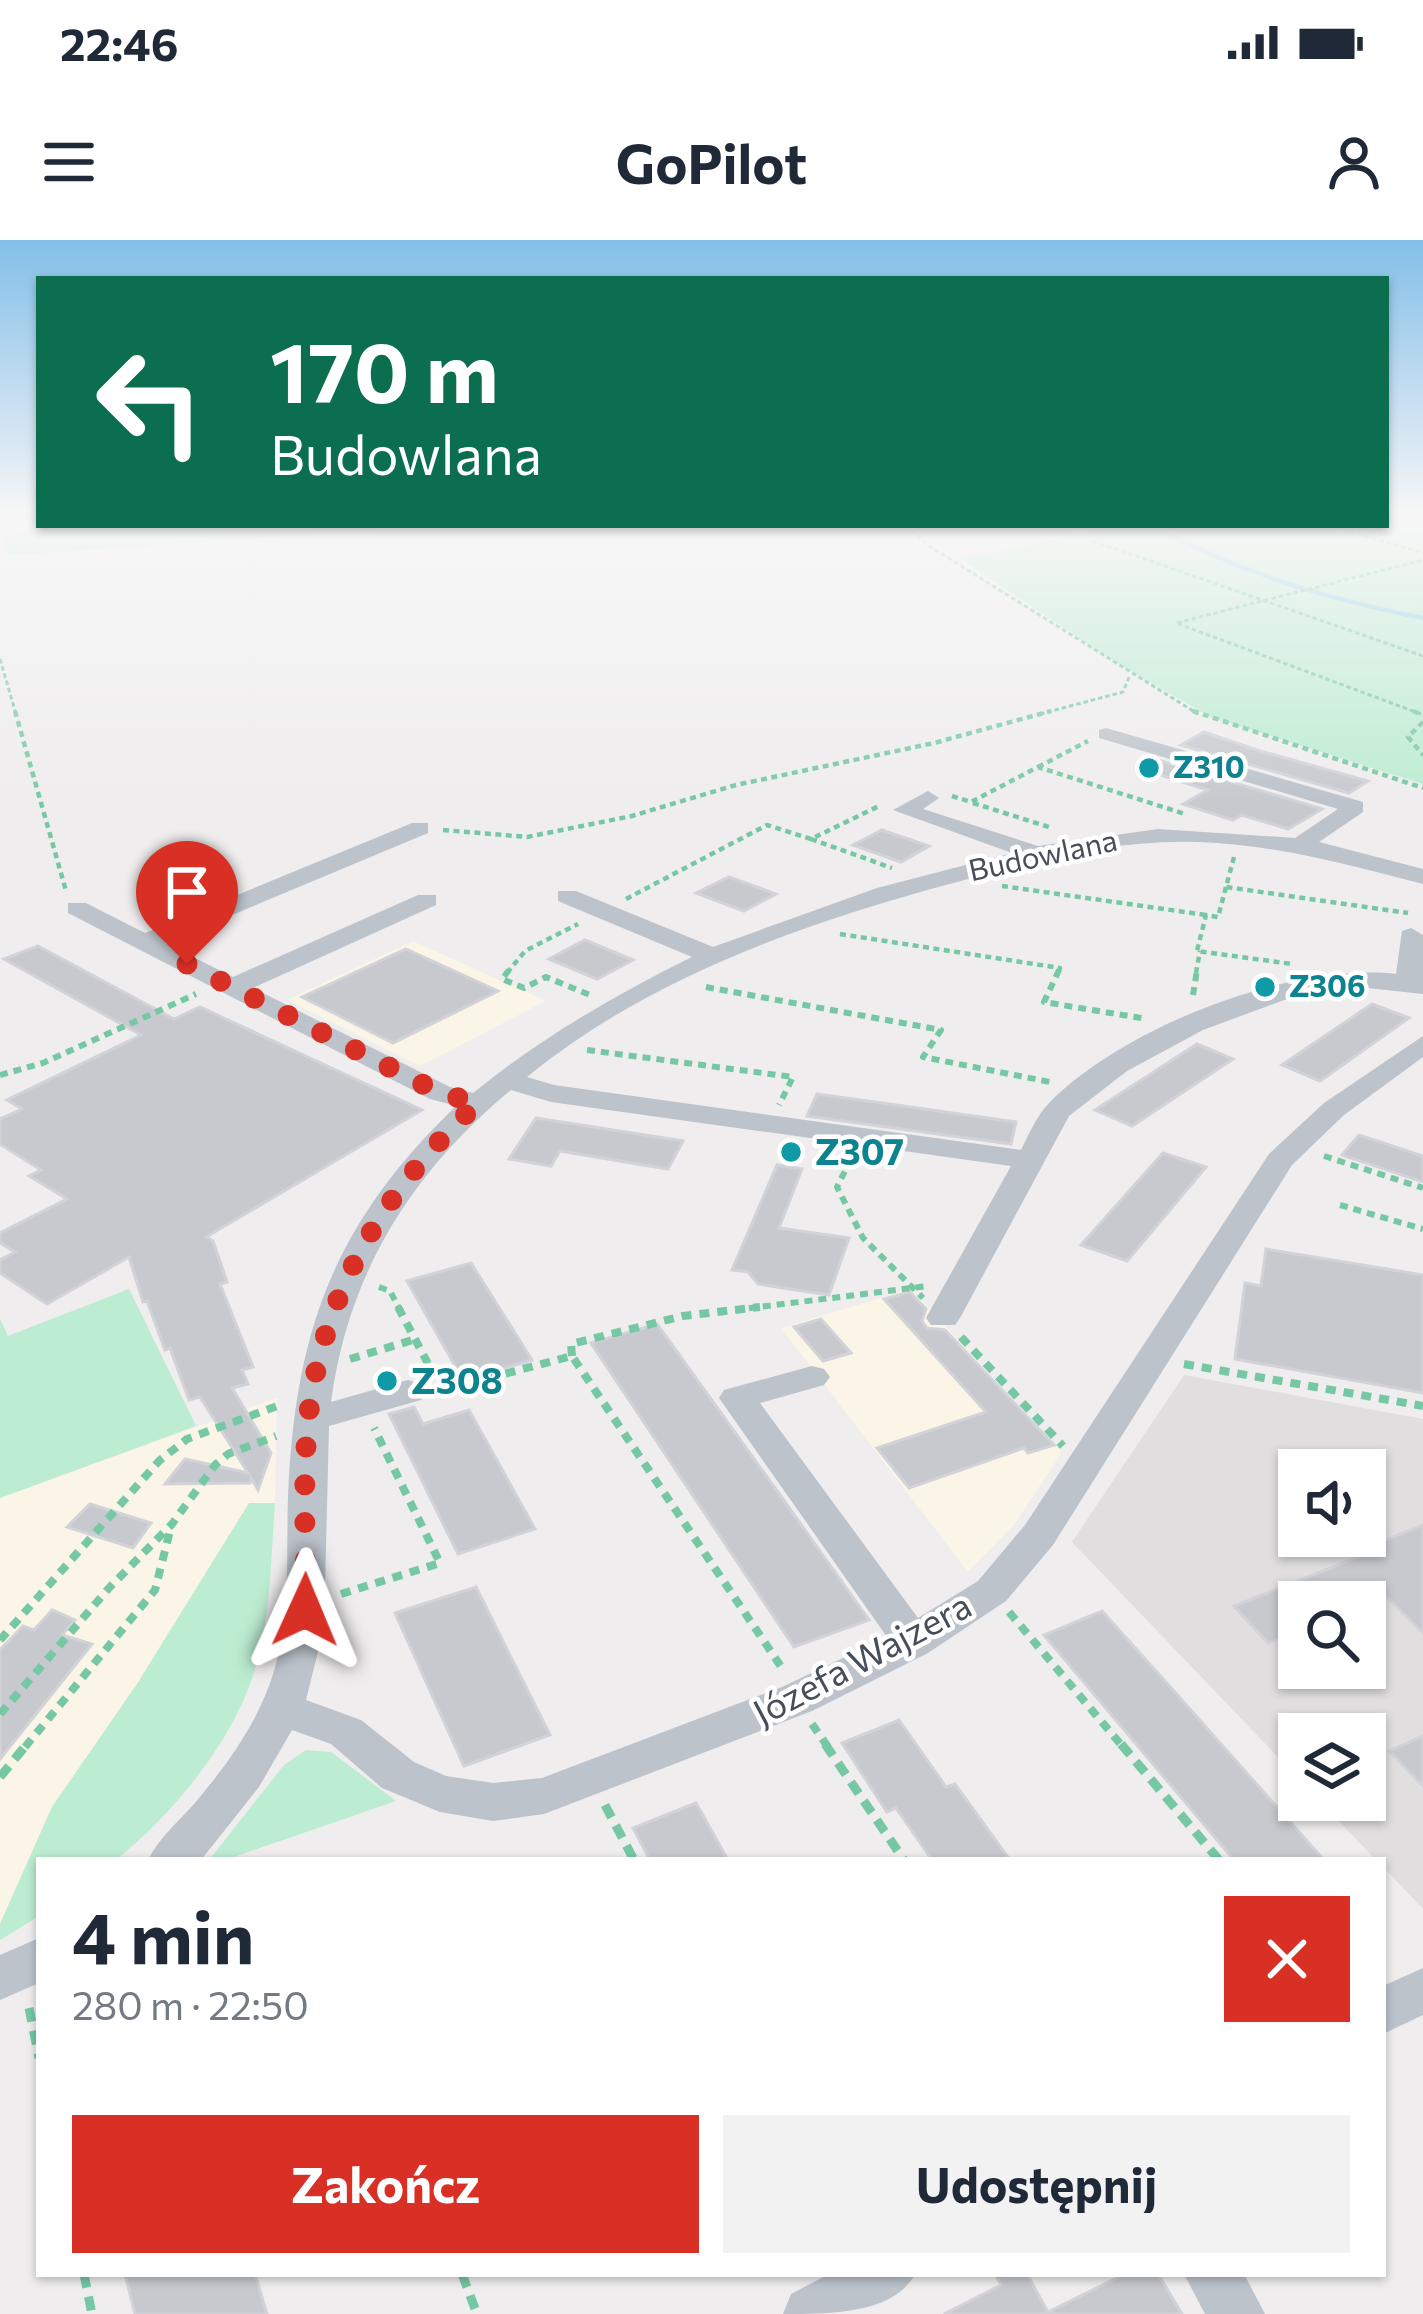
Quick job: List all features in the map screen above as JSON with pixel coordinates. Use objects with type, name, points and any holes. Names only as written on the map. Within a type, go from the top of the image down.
[{"type":"street","points":[[1106,734],[1355,807],[1300,845]]},
{"type":"street","points":[[933,795],[904,810],[1038,854]]},
{"type":"street","points":[[145,943],[420,828]]},
{"type":"street","name":"Budowlana","points":[[174,1857],[208,1822],[281,1708],[296,1671],[305,1610],[301,1416],[347,1275],[388,1200],[435,1143],[507,1080],[597,1018],[712,956],[783,925],[1038,854],[1160,836],[1239,838],[1300,845],[1423,877]]},
{"type":"street","points":[[567,896],[712,956]]},
{"type":"street","points":[[228,984],[427,900]]},
{"type":"street","points":[[77,908],[440,1093],[478,1103]]},
{"type":"street","points":[[943,1318],[1058,1111],[1083,1089],[1189,1026],[1322,984],[1366,979],[1415,985],[1417,926]]},
{"type":"street","name":"Józefa Wajzera","points":[[281,1708],[346,1732],[398,1775],[440,1794],[493,1802],[544,1796],[730,1727],[913,1642],[992,1591],[1039,1535],[1292,1145],[1423,1044]]},
{"type":"street","points":[[507,1080],[551,1093],[1030,1160]]},
{"type":"street","points":[[812,1377],[737,1398],[913,1642]]},
{"type":"street","points":[[301,1416],[424,1393]]},
{"type":"street","points":[[14,1993],[36,1964]]},
{"type":"street","points":[[1386,2009],[1423,1990]]},
{"type":"street","points":[[811,2314],[880,2277]]},
{"type":"street","points":[[1214,2277],[1238,2314]]},
{"type":"path","points":[[1030,611],[1207,719],[1423,788]]},
{"type":"path","points":[[1222,611],[1176,623],[1423,718],[1408,736],[1423,755]]},
{"type":"path","points":[[1294,611],[1423,656]]},
{"type":"path","points":[[0,659],[60,883],[77,908]]},
{"type":"path","points":[[420,828],[527,837],[632,816],[736,785],[934,743],[1123,692],[1130,675]]},
{"type":"path","points":[[602,1000],[545,977],[524,988],[502,979],[525,951],[767,825],[935,879],[1217,916],[1239,838],[1226,827],[1038,766],[971,802]]},
{"type":"path","points":[[933,795],[971,802],[1088,843]]},
{"type":"path","points":[[811,839],[892,800]]},
{"type":"path","points":[[1226,887],[1417,926]]},
{"type":"path","points":[[783,925],[1060,968],[1044,1002],[1189,1026],[1206,915]]},
{"type":"path","points":[[1200,951],[1304,966]]},
{"type":"path","points":[[0,1075],[43,1063],[228,984]]},
{"type":"path","points":[[697,985],[941,1030],[923,1057],[1083,1089]]},
{"type":"path","points":[[578,1049],[793,1077],[769,1124]]},
{"type":"path","points":[[1292,1145],[1423,1188]]},
{"type":"path","points":[[1340,1205],[1423,1229]]},
{"type":"path","points":[[347,1275],[390,1291],[416,1339],[424,1393],[572,1356]]},
{"type":"path","points":[[791,1681],[572,1356],[571,1344],[683,1316],[963,1282]]},
{"type":"path","points":[[346,1360],[416,1339]]},
{"type":"path","points":[[1154,1358],[1423,1406]]},
{"type":"path","points":[[340,1594],[440,1563],[366,1412]]},
{"type":"path","points":[[0,1714],[109,1588],[172,1524],[228,1454],[301,1416]]},
{"type":"path","points":[[0,1640],[159,1461],[187,1439],[301,1416]]},
{"type":"path","points":[[0,1777],[155,1590],[172,1524]]},
{"type":"path","points":[[992,1591],[1216,1857]]},
{"type":"path","points":[[807,1716],[902,1857]]},
{"type":"path","points":[[603,1800],[632,1857]]},
{"type":"path","points":[[14,1993],[36,2050]]},
{"type":"path","points":[[85,2277],[92,2314]]},
{"type":"path","points":[[463,2277],[477,2314]]},
{"type":"shaded area","points":[[413,941],[546,1001],[420,1066],[287,1000]]},
{"type":"shaded area","points":[[911,1289],[1062,1452],[1014,1525],[968,1572],[781,1328]]},
{"type":"shaded area","points":[[1184,1375],[1423,1419],[1423,1909],[1386,1870],[1386,1857],[1373,1857],[1339,1821],[1386,1821],[1386,1713],[1278,1713],[1278,1757],[1072,1542]]},
{"type":"shaded area","points":[[277,1398],[275,1503],[249,1503],[137,1684],[52,1807],[0,1924],[0,1498]]},
{"type":"green space","points":[[1038,611],[1423,611],[1423,784],[1210,717]]},
{"type":"green space","points":[[129,1289],[196,1426],[0,1498],[0,1319],[8,1336]]},
{"type":"green space","points":[[249,1503],[275,1503],[258,1659],[249,1688],[220,1744],[161,1819],[119,1857],[36,1857],[36,1918],[0,1940],[0,1924],[52,1807],[137,1684]]},
{"type":"green space","points":[[306,1750],[331,1752],[396,1801],[234,1857],[211,1857],[284,1765]]},
{"type":"building","points":[[1204,732],[1368,781],[1349,793],[1181,745]]},
{"type":"building","points":[[1155,759],[1322,809],[1288,829],[1242,815],[1233,820],[1183,804],[1208,790],[1138,768]]},
{"type":"building","points":[[882,830],[929,846],[901,862],[853,845]]},
{"type":"building","points":[[729,877],[776,894],[744,911],[696,893]]},
{"type":"building","points":[[585,940],[633,960],[597,979],[549,959]]},
{"type":"building","points":[[38,946],[174,1019],[200,1007],[422,1110],[206,1237],[213,1241],[227,1282],[220,1284],[253,1367],[242,1370],[248,1384],[232,1388],[271,1453],[258,1490],[251,1478],[250,1483],[165,1484],[185,1459],[248,1473],[200,1397],[189,1400],[170,1348],[165,1350],[147,1301],[143,1302],[129,1257],[47,1304],[0,1273],[0,1260],[15,1252],[0,1243],[0,1233],[67,1199],[29,1176],[41,1170],[0,1144],[0,1119],[22,1109],[7,1100],[141,1035],[4,959]]},
{"type":"building","points":[[406,949],[498,991],[393,1043],[302,997]]},
{"type":"building","points":[[1372,1004],[1409,1018],[1320,1081],[1282,1065]]},
{"type":"building","points":[[1197,1044],[1233,1059],[1132,1126],[1095,1110]]},
{"type":"building","points":[[817,1094],[1016,1122],[1011,1144],[807,1116]]},
{"type":"building","points":[[536,1118],[683,1141],[668,1169],[560,1151],[551,1166],[509,1159]]},
{"type":"building","points":[[1359,1135],[1423,1156],[1423,1182],[1342,1155]]},
{"type":"building","points":[[1163,1153],[1206,1167],[1127,1261],[1081,1245]]},
{"type":"building","points":[[777,1165],[802,1169],[779,1228],[849,1238],[829,1295],[758,1284],[748,1272],[732,1270]]},
{"type":"building","points":[[1266,1249],[1423,1275],[1423,1393],[1235,1359],[1245,1283],[1261,1286]]},
{"type":"building","points":[[471,1263],[532,1360],[463,1380],[407,1281]]},
{"type":"building","points":[[910,1292],[926,1309],[922,1321],[927,1328],[945,1330],[1054,1445],[1028,1453],[1024,1448],[909,1488],[877,1448],[986,1412],[884,1299]]},
{"type":"building","points":[[821,1319],[851,1353],[823,1361],[794,1327]]},
{"type":"building","points":[[657,1324],[869,1620],[794,1647],[591,1343]]},
{"type":"building","points":[[414,1407],[423,1424],[469,1410],[535,1529],[458,1554],[389,1414]]},
{"type":"building","points":[[90,1504],[151,1523],[133,1548],[67,1527]]},
{"type":"building","points":[[1423,1525],[1423,1633],[1386,1596],[1386,1581],[1297,1581],[1358,1557],[1386,1557],[1386,1540]]},
{"type":"building","points":[[476,1587],[550,1735],[464,1766],[395,1613]]},
{"type":"building","points":[[1278,1589],[1278,1639],[1268,1643],[1234,1606]]},
{"type":"building","points":[[52,1610],[75,1620],[62,1635],[92,1644],[0,1759],[0,1650],[23,1626],[34,1630]]},
{"type":"building","points":[[1102,1611],[1278,1808],[1278,1821],[1289,1821],[1321,1857],[1231,1857],[1044,1635]]},
{"type":"building","points":[[899,1720],[946,1787],[955,1784],[1008,1857],[930,1857],[896,1808],[887,1812],[842,1743]]},
{"type":"building","points":[[1423,1736],[1423,1786],[1389,1751]]},
{"type":"building","points":[[696,1803],[726,1857],[648,1857],[633,1828]]},
{"type":"building","points":[[126,2277],[256,2277],[267,2314],[135,2314]]},
{"type":"building","points":[[997,2277],[1029,2277],[1048,2312],[1119,2277],[1160,2277],[1182,2314],[944,2314],[1001,2285]]},
{"type":"waterway","points":[[1391,611],[1423,618]]},
{"type":"place","name":"Z310","points":[[1149,768]]},
{"type":"place","name":"Z306","points":[[1265,987]]},
{"type":"place","name":"Z307","points":[[791,1152]]},
{"type":"place","name":"Z308","points":[[387,1381]]},
{"type":"route","points":[[187,964],[440,1093],[478,1103],[435,1143],[388,1200],[351,1264],[323,1341],[309,1427],[305,1610]]}]
